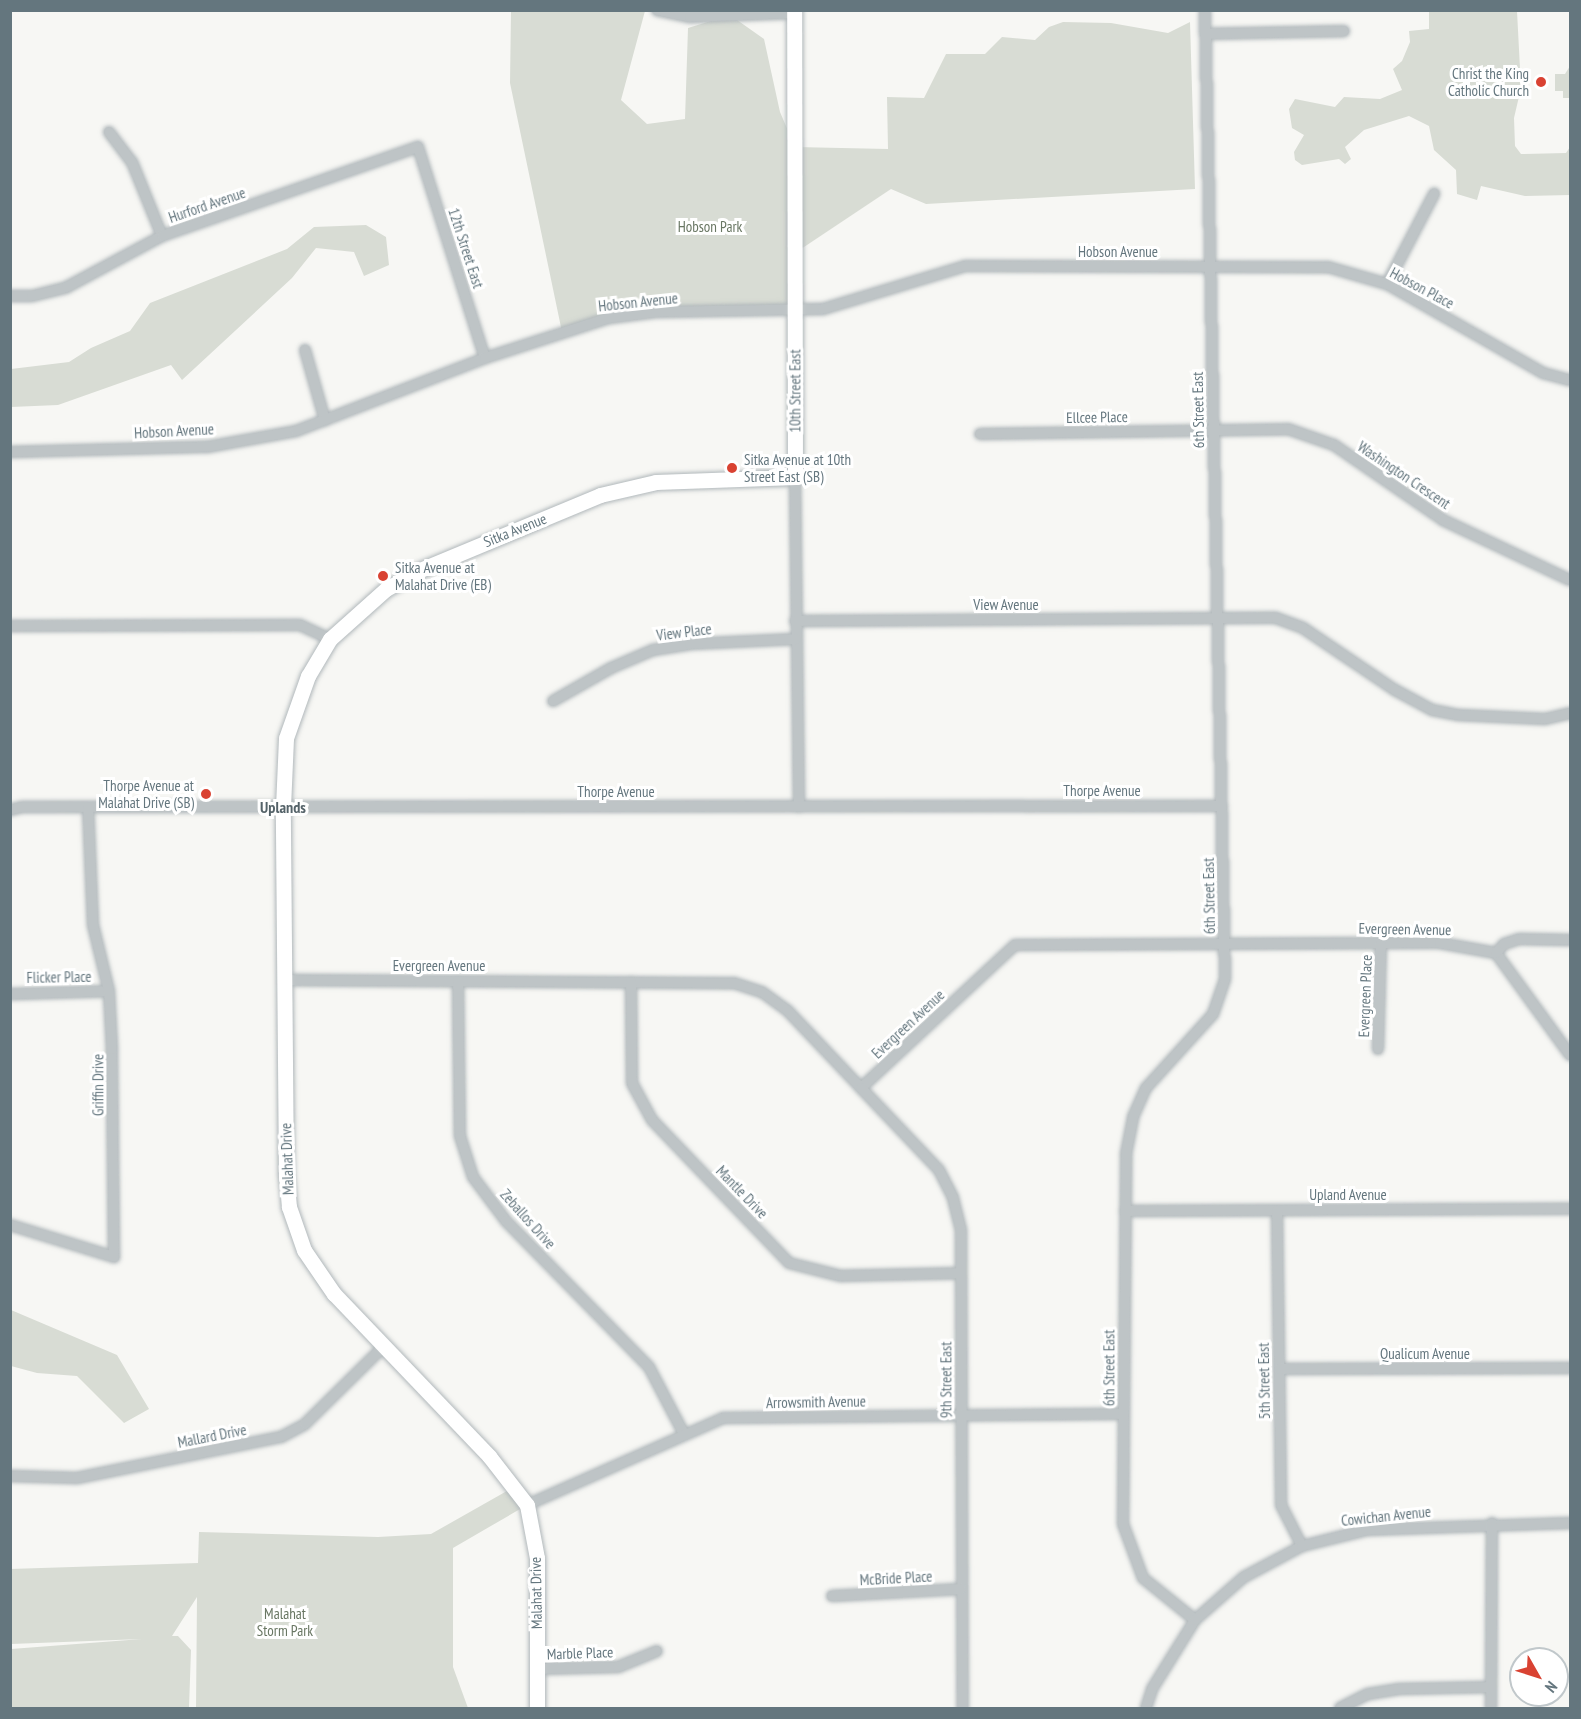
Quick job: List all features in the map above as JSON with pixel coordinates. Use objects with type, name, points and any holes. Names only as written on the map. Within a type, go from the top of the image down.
[{"type":"street","points":[[657,10],[690,17],[794,12]]},
{"type":"street","name":"6th Street East","points":[[1195,1620],[1143,1578],[1123,1524],[1126,1154],[1133,1117],[1146,1088],[1213,1014],[1225,980],[1205,10]]},
{"type":"street","name":"10th Street East","points":[[794,12],[795,621],[799,807]]},
{"type":"street","points":[[1205,34],[1344,31]]},
{"type":"street","points":[[109,132],[132,162],[162,236]]},
{"type":"street","name":"Hurford Avenue","points":[[10,296],[32,296],[67,287],[162,236],[418,147]]},
{"type":"street","name":"12th Street East","points":[[418,147],[485,358]]},
{"type":"street","points":[[1387,284],[1434,194]]},
{"type":"street","name":"Hobson Avenue","points":[[10,452],[207,447],[296,431],[485,358],[609,318],[656,312],[824,309],[965,266],[1210,268]]},
{"type":"street","name":"Hobson Place","points":[[1210,268],[1328,267],[1387,284],[1543,373],[1570,380]]},
{"type":"street","points":[[305,350],[324,420]]},
{"type":"street","name":"Washington Crescent","points":[[1214,430],[1288,429],[1334,445],[1443,520],[1570,580]]},
{"type":"street","name":"Ellcee Place","points":[[980,434],[1214,430]]},
{"type":"street","name":"Sitka Avenue","points":[[330,639],[370,601],[420,570],[600,495],[656,482],[795,477]]},
{"type":"street","points":[[1218,619],[1276,618],[1304,628],[1395,690],[1432,710],[1458,716],[1545,718],[1570,713]]},
{"type":"street","name":"View Avenue","points":[[795,621],[1218,619]]},
{"type":"street","points":[[10,626],[300,625],[330,639]]},
{"type":"street","name":"Malahat Drive","points":[[330,639],[308,676],[286,738],[283,807],[285,1175],[289,1207],[296,1230],[317,1272],[489,1456],[527,1505],[537,1558],[537,1708]]},
{"type":"street","name":"View Place","points":[[553,701],[653,650],[690,644],[796,639]]},
{"type":"street","name":"Thorpe Avenue","points":[[10,810],[88,807],[1222,806]]},
{"type":"street","name":"Griffin Drive","points":[[10,1225],[114,1257],[109,992],[93,925],[88,807]]},
{"type":"street","points":[[1570,940],[1519,939],[1504,944],[1496,953],[1570,1055]]},
{"type":"street","name":"Evergreen Avenue","points":[[285,980],[734,983],[762,992],[787,1010],[861,1088],[1015,945],[1225,942],[1440,943],[1496,953]]},
{"type":"street","name":"Evergreen Place","points":[[1378,1049],[1381,943]]},
{"type":"street","name":"Zeballos Drive","points":[[458,981],[460,1136],[474,1177],[506,1221],[649,1367],[684,1434]]},
{"type":"street","name":"Mantle Drive","points":[[631,982],[632,1083],[652,1120],[789,1263],[841,1276],[961,1273]]},
{"type":"street","name":"Flicker Place","points":[[10,994],[109,992]]},
{"type":"street","name":"9th Street East","points":[[861,1088],[939,1170],[953,1198],[961,1231],[963,1708]]},
{"type":"street","name":"Upland Avenue","points":[[1125,1211],[1570,1209]]},
{"type":"street","name":"5th Street East","points":[[1277,1211],[1281,1505],[1302,1546]]},
{"type":"street","name":"Mallard Drive","points":[[10,1476],[77,1478],[281,1437],[305,1424],[385,1345]]},
{"type":"street","name":"Qualicum Avenue","points":[[1279,1369],[1570,1368]]},
{"type":"street","name":"Arrowsmith Avenue","points":[[527,1505],[723,1418],[1124,1414]]},
{"type":"street","points":[[1491,1708],[1492,1522]]},
{"type":"street","name":"Cowichan Avenue","points":[[1195,1620],[1244,1577],[1302,1546],[1366,1530],[1492,1522],[1570,1523]]},
{"type":"street","name":"McBride Place","points":[[832,1596],[961,1589]]},
{"type":"street","points":[[1146,1708],[1152,1689],[1195,1620]]},
{"type":"street","name":"Marble Place","points":[[537,1669],[618,1667],[657,1652]]},
{"type":"street","points":[[1340,1708],[1368,1694],[1398,1689],[1491,1687]]},
{"type":"green space","name":"Hobson Park","points":[[511,11],[645,11],[621,100],[647,124],[685,119],[688,28],[730,15],[764,39],[780,112],[795,147],[888,149],[887,97],[924,98],[946,54],[985,54],[1002,37],[1035,40],[1049,27],[1063,22],[1111,23],[1168,33],[1190,22],[1195,189],[926,204],[891,189],[795,253],[795,311],[656,312],[562,332],[510,83]]},
{"type":"green space","points":[[1429,11],[1517,11],[1521,88],[1514,118],[1515,146],[1521,154],[1566,153],[1570,147],[1570,195],[1525,196],[1481,186],[1477,200],[1457,194],[1456,170],[1434,150],[1429,126],[1409,116],[1364,130],[1345,147],[1351,159],[1345,164],[1339,159],[1302,165],[1295,160],[1294,152],[1304,135],[1292,128],[1289,109],[1295,99],[1335,107],[1344,97],[1380,99],[1402,90],[1393,69],[1402,61],[1410,42],[1409,31],[1429,29]]},
{"type":"green space","points":[[1570,66],[1570,98],[1563,98],[1563,91],[1555,91],[1555,74],[1565,74]]},
{"type":"green space","points":[[366,225],[386,237],[389,265],[364,276],[354,252],[316,248],[292,278],[182,380],[171,365],[58,405],[11,407],[11,369],[69,362],[91,348],[130,331],[150,303],[287,249],[314,227]]},
{"type":"green space","points":[[11,1310],[117,1355],[149,1409],[124,1423],[77,1376],[37,1373],[11,1366]]},
{"type":"green space","name":"Malahat Storm Park","points":[[514,1487],[527,1505],[453,1548],[453,1667],[468,1708],[196,1708],[197,1597],[172,1636],[178,1636],[191,1650],[189,1708],[11,1708],[11,1649],[142,1639],[11,1644],[10,1569],[198,1563],[199,1532],[378,1537],[431,1534]]},
{"type":"place","name":"Christ the King Catholic Church","points":[[1541,82]]},
{"type":"place","name":"Sitka Avenue at 10th Street East (SB)","points":[[732,468]]},
{"type":"place","name":"Sitka Avenue at Malahat Drive (EB)","points":[[383,576]]},
{"type":"place","name":"Thorpe Avenue at Malahat Drive (SB)","points":[[206,794]]},
{"type":"district","name":"Uplands","points":[[283,807]]}]
